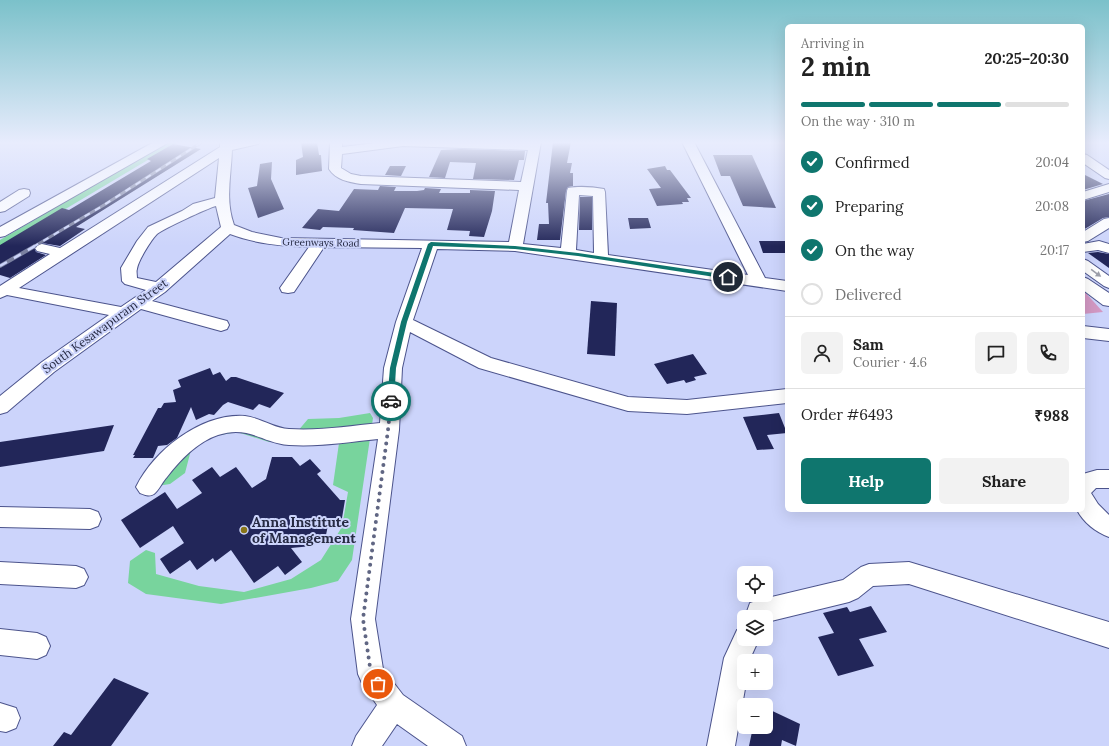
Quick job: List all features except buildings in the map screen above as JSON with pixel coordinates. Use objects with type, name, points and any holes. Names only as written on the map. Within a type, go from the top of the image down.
[{"type":"street","points":[[0,233],[100,177]]},
{"type":"street","points":[[3,291],[178,177]]},
{"type":"street","points":[[223,177],[221,200],[222,215],[228,228]]},
{"type":"street","points":[[345,177],[361,180],[526,186]]},
{"type":"street","points":[[515,247],[528,177]]},
{"type":"street","points":[[706,177],[759,282]]},
{"type":"street","points":[[1085,195],[1109,188]]},
{"type":"street","points":[[568,254],[573,191],[599,192],[601,258]]},
{"type":"street","points":[[0,208],[24,194]]},
{"type":"street","points":[[159,288],[130,281],[129,268],[144,241],[153,230],[198,207],[221,200]]},
{"type":"street","points":[[1087,236],[1109,222]]},
{"type":"street","name":"Greenways Road","points":[[228,228],[249,236],[281,242],[431,244],[515,247],[601,258],[785,286]]},
{"type":"street","name":"South Kesawapuram Street","points":[[0,407],[48,367],[140,303],[228,228]]},
{"type":"street","points":[[1087,236],[1109,244]]},
{"type":"street","points":[[288,288],[319,243]]},
{"type":"street","points":[[431,244],[404,322],[393,368],[382,431],[363,619],[371,674],[393,704],[452,746]]},
{"type":"street","points":[[1085,248],[1099,245],[1109,249]]},
{"type":"street","points":[[42,248],[62,253]]},
{"type":"street","points":[[1085,265],[1109,283]]},
{"type":"street","points":[[1085,283],[1109,301]]},
{"type":"street","points":[[3,291],[125,313]]},
{"type":"street","points":[[140,303],[221,325]]},
{"type":"street","points":[[404,322],[485,363],[628,404],[687,407],[785,396]]},
{"type":"street","points":[[147,487],[160,469],[178,449],[195,437],[210,430],[226,426],[244,424],[252,425],[272,434],[283,436],[335,437],[382,431]]},
{"type":"street","points":[[1090,483],[1089,510],[1098,520],[1109,528]]},
{"type":"street","points":[[0,517],[90,519]]},
{"type":"street","points":[[0,573],[76,577]]},
{"type":"street","points":[[767,610],[849,590],[869,575],[909,573],[1109,635]]},
{"type":"street","points":[[0,642],[37,646]]},
{"type":"street","points":[[721,746],[737,658],[743,646]]},
{"type":"street","points":[[366,746],[393,704]]},
{"type":"shaded area","points":[[1085,292],[1103,312],[1085,314]]},
{"type":"shaded area","points":[[370,413],[373,418],[352,560],[338,581],[311,588],[221,604],[146,594],[128,583],[130,561],[146,550],[155,553],[156,574],[199,586],[244,592],[291,579],[321,560],[342,527],[348,492],[333,485],[339,443],[269,442],[237,432],[204,438],[191,450],[185,473],[170,484],[157,486],[163,472],[212,431],[297,432],[308,419],[339,418]]},
{"type":"waterway","points":[[0,245],[115,177]]},
{"type":"railway","points":[[33,247],[148,177]]},
{"type":"railway","points":[[0,266],[35,246]]},
{"type":"way so far","points":[[378,684],[371,674],[363,619],[391,401]]},
{"type":"place","name":"Anna Institute of Management","points":[[244,530]]},
{"type":"route","points":[[391,401],[393,368],[404,322],[431,244],[515,247],[728,277]]}]
